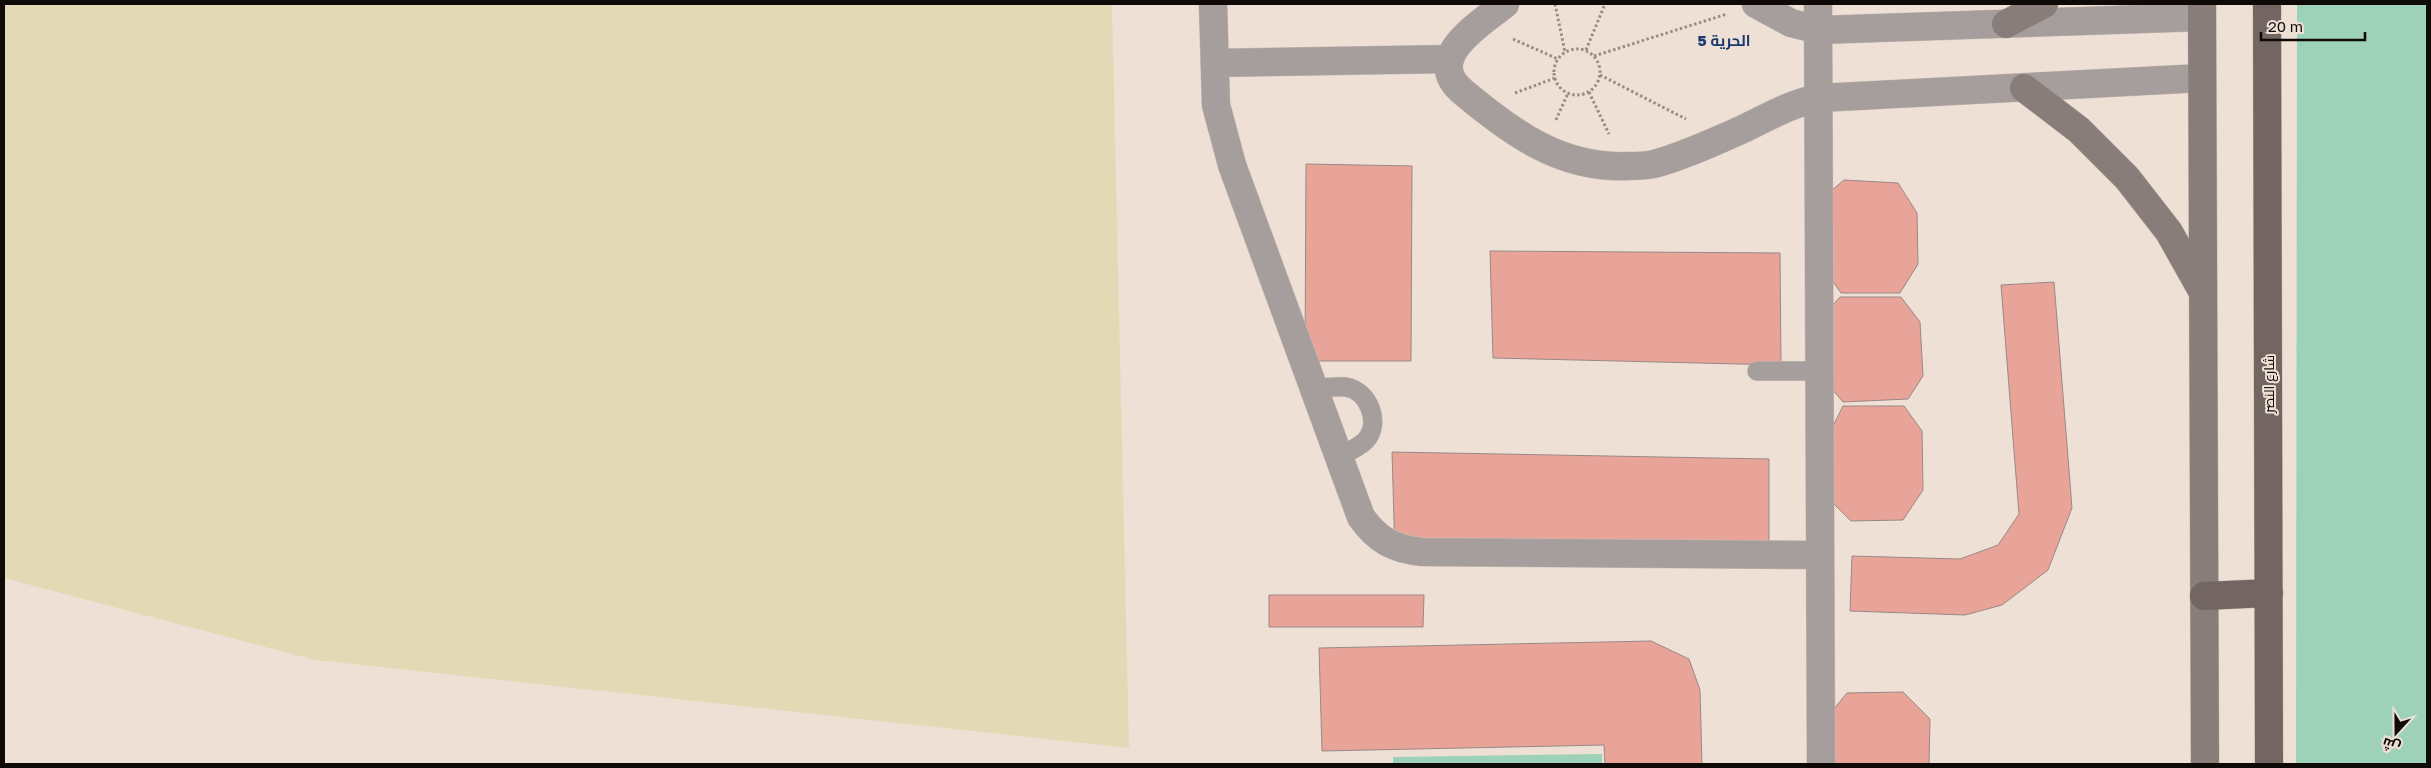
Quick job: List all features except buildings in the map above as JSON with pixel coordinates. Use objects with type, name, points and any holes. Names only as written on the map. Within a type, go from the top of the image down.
[{"type":"main road","name":"شارع النصر","points":[[2267,4],[2269,764]]},
{"type":"main road","points":[[2204,596],[2268,593]]},
{"type":"street","points":[[1213,4],[1216,105],[1232,165],[1362,517],[1372,532],[1387,543],[1403,550],[1820,555]]},
{"type":"street","points":[[1505,4],[1456,43],[1449,59],[1450,77],[1461,91],[1516,132],[1558,156],[1604,167],[1653,165],[1723,138],[1795,103],[1819,98],[2202,78]]},
{"type":"street","points":[[1756,4],[1790,23],[1819,30],[2006,24],[2202,10],[2205,764]]},
{"type":"street","points":[[1818,4],[1821,764]]},
{"type":"street","points":[[2006,24],[2044,4]]},
{"type":"street","points":[[1215,63],[1449,59]]},
{"type":"street","points":[[2024,88],[2079,130],[2127,178],[2169,232],[2202,292]]},
{"type":"lane","points":[[1756,371],[1819,371]]},
{"type":"lane","points":[[1314,389],[1346,387],[1361,394],[1366,399],[1373,419],[1370,435],[1365,442],[1339,456]]},
{"type":"path","points":[[1555,4],[1565,52]]},
{"type":"path","points":[[1586,50],[1605,4]]},
{"type":"path","points":[[1594,56],[1756,4]]},
{"type":"path","points":[[1480,24],[1558,59]]},
{"type":"path","points":[[1575,49],[1586,50],[1594,56],[1599,65],[1600,75],[1596,85],[1588,92],[1579,95],[1568,93],[1560,87],[1555,78],[1554,68],[1558,59],[1565,52],[1575,49]]},
{"type":"path","points":[[1600,75],[1723,138]]},
{"type":"path","points":[[1588,92],[1624,166]]},
{"type":"green space","points":[[2297,4],[2427,4],[2427,764],[2296,764]]},
{"type":"green space","points":[[1602,754],[1602,764],[1393,764],[1393,757]]},
{"type":"sand","points":[[4,4],[1112,4],[1129,748],[315,660],[4,578]]},
{"type":"district","name":"الحرية 5","points":[[1724,40]]}]
